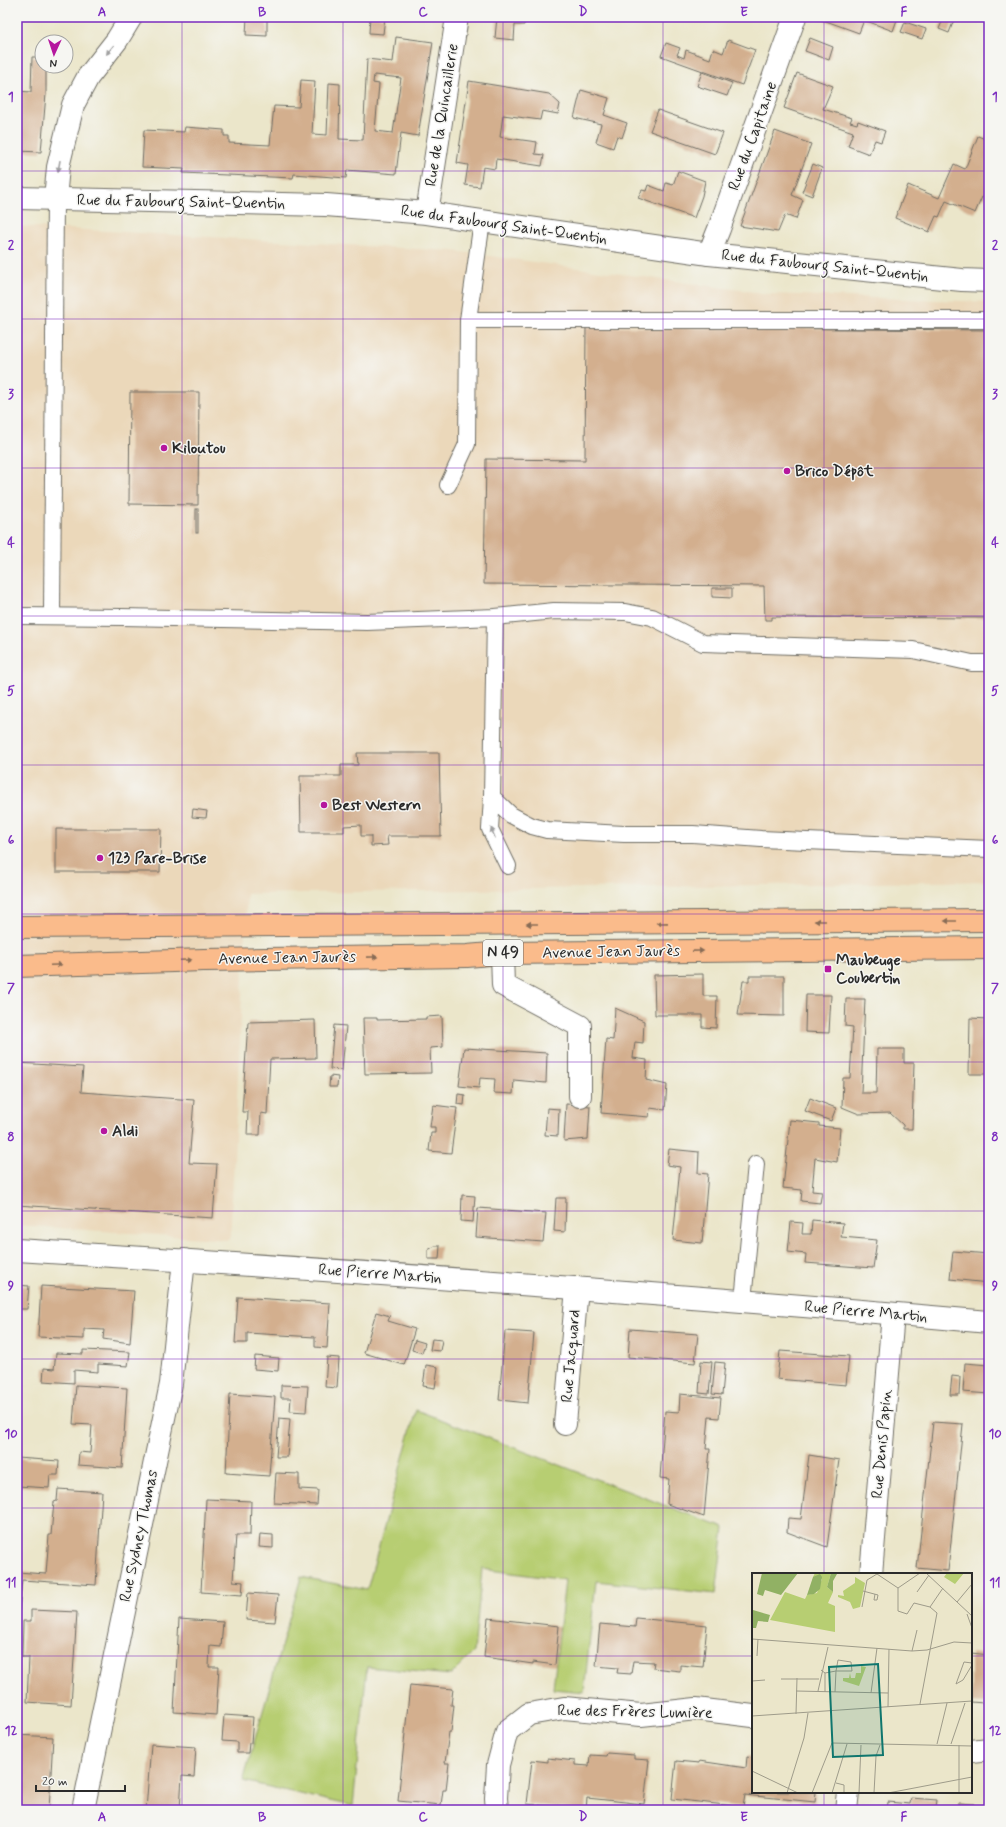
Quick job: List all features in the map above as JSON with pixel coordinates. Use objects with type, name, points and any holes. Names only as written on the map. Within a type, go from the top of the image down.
[{"type":"main road","name":"Avenue Jean Jaurès","points":[[17,927],[989,920]]},
{"type":"main road","name":"Avenue Jean Jaurès","points":[[17,966],[204,960],[502,954],[989,948]]},
{"type":"street","points":[[56,199],[58,168],[73,105],[88,77],[117,40],[131,17]]},
{"type":"street","name":"Rue de la Quincaillerie","points":[[427,213],[458,17]]},
{"type":"street","name":"Rue du Capitaine","points":[[709,254],[795,17]]},
{"type":"street","name":"Rue du Faubourg Saint-Quentin","points":[[17,198],[326,205],[427,213],[709,254],[962,280],[989,281]]},
{"type":"street","points":[[502,954],[503,985],[580,1026],[580,1096]]},
{"type":"street","name":"Rue Pierre Martin","points":[[17,1250],[184,1260],[577,1288],[989,1322]]},
{"type":"street","name":"Rue Sydney Thomas","points":[[82,1810],[171,1384],[184,1260]]},
{"type":"street","name":"Rue Jacquard","points":[[565,1424],[577,1288]]},
{"type":"street","name":"Rue Denis Papin","points":[[870,1573],[893,1314]]},
{"type":"street","name":"Rue des Frères Lumière","points":[[498,1810],[496,1798],[498,1765],[507,1731],[529,1714],[564,1708],[641,1715],[696,1709],[752,1716]]},
{"type":"street","points":[[972,1751],[989,1749]]},
{"type":"street","points":[[846,1810],[848,1793]]},
{"type":"lane","points":[[52,615],[56,199]]},
{"type":"lane","points":[[448,485],[467,444],[468,320],[482,221]]},
{"type":"lane","points":[[468,320],[989,320]]},
{"type":"lane","points":[[17,616],[52,615],[366,622],[495,617],[554,610],[625,612],[652,617],[703,643],[913,650],[972,663],[989,663]]},
{"type":"lane","points":[[495,617],[492,798],[490,829],[508,866]]},
{"type":"lane","points":[[492,798],[511,815],[532,826],[547,830],[624,834],[693,834],[761,839],[989,849]]},
{"type":"lane","points":[[743,1301],[756,1164]]},
{"type":"shaded area","points":[[17,226],[453,251],[769,294],[989,302],[989,881],[247,894],[230,1240],[17,1225]]},
{"type":"green space","points":[[416,1410],[724,1528],[716,1594],[596,1581],[584,1692],[553,1689],[565,1580],[482,1569],[474,1652],[451,1675],[367,1667],[353,1806],[243,1781],[301,1577],[367,1590]]},
{"type":"building","points":[[247,17],[267,17],[267,36],[246,35]]},
{"type":"building","points":[[370,17],[385,17],[383,34],[369,33]]},
{"type":"building","points":[[497,17],[525,17],[524,25],[515,25],[514,40],[495,38]]},
{"type":"building","points":[[815,17],[898,17],[893,31],[864,20],[859,33]]},
{"type":"building","points":[[944,17],[955,17],[949,33],[939,29]]},
{"type":"building","points":[[905,22],[926,29],[922,39],[901,32]]},
{"type":"building","points":[[396,37],[433,42],[418,136],[401,133],[396,174],[347,170],[346,178],[294,174],[293,178],[183,173],[184,169],[142,167],[144,130],[184,132],[185,127],[224,130],[224,136],[229,136],[229,143],[270,145],[274,106],[299,107],[301,80],[315,81],[312,134],[327,135],[329,83],[340,84],[339,139],[363,140],[367,59],[393,62]],"holes":[[[374,75],[401,78],[393,133],[375,131],[379,84],[373,83]]]},
{"type":"building","points":[[810,38],[833,47],[829,60],[805,51]]},
{"type":"building","points":[[728,40],[755,50],[742,85],[661,56],[666,43],[680,48],[677,55],[684,58],[686,50],[710,59],[713,49],[723,53]]},
{"type":"building","points":[[32,57],[34,57],[34,74],[46,74],[46,94],[41,152],[17,151],[17,91],[31,92]]},
{"type":"building","points":[[702,72],[732,83],[727,96],[697,86]]},
{"type":"building","points":[[797,73],[833,86],[823,109],[852,118],[850,122],[857,124],[858,121],[885,131],[881,142],[875,140],[869,154],[848,146],[853,132],[784,108]]},
{"type":"building","points":[[469,81],[549,94],[560,104],[558,114],[542,111],[540,120],[503,115],[500,137],[537,142],[535,154],[544,155],[542,166],[496,159],[495,169],[483,167],[480,187],[465,185],[468,165],[457,163]]},
{"type":"building","points":[[581,90],[609,98],[604,115],[627,123],[622,138],[617,136],[613,148],[596,142],[601,124],[574,118]]},
{"type":"building","points":[[658,110],[723,133],[715,154],[650,131]]},
{"type":"building","points":[[989,130],[989,188],[985,198],[982,197],[975,213],[946,201],[939,217],[936,216],[929,232],[895,218],[908,185],[939,198],[954,164],[965,169],[978,136],[985,139]]},
{"type":"building","points":[[775,131],[811,144],[792,195],[803,200],[796,219],[785,215],[778,232],[740,226]]},
{"type":"building","points":[[813,164],[822,168],[812,196],[802,192]]},
{"type":"building","points":[[678,171],[705,181],[702,196],[694,218],[638,198],[642,190],[646,191],[648,185],[664,191],[666,183],[673,185]]},
{"type":"building","name":"Brico Dépôt","points":[[586,327],[989,330],[989,618],[772,617],[772,620],[765,620],[764,586],[484,584],[486,459],[585,460]]},
{"type":"building","name":"Kiloutou","points":[[130,392],[199,392],[198,505],[129,504]]},
{"type":"building","points":[[196,509],[198,509],[198,533],[196,533]]},
{"type":"building","points":[[712,588],[732,588],[732,598],[712,597]]},
{"type":"building","points":[[357,753],[439,753],[441,836],[387,836],[388,845],[371,846],[371,836],[361,836],[361,825],[344,826],[344,832],[301,832],[300,776],[341,776],[341,765],[358,765]]},
{"type":"building","points":[[193,809],[207,811],[206,818],[192,817]]},
{"type":"building","points":[[56,829],[161,829],[160,872],[56,872]]},
{"type":"building","points":[[703,974],[703,996],[717,996],[716,1028],[702,1027],[702,1015],[655,1015],[654,975]]},
{"type":"building","points":[[749,976],[784,976],[784,1016],[738,1015],[743,981],[749,981]]},
{"type":"building","points":[[806,995],[831,995],[829,1033],[805,1032]]},
{"type":"building","points":[[846,999],[865,999],[861,1093],[876,1093],[877,1049],[904,1049],[904,1063],[914,1063],[912,1129],[903,1129],[903,1125],[890,1113],[859,1114],[842,1107],[843,1078],[850,1078],[853,1027],[845,1026]]},
{"type":"building","points":[[615,1008],[644,1021],[643,1043],[635,1042],[633,1058],[647,1060],[646,1080],[667,1085],[665,1110],[650,1108],[649,1117],[601,1113],[606,1039],[613,1040]]},
{"type":"building","points":[[442,1016],[443,1047],[430,1048],[431,1073],[365,1074],[363,1018],[377,1018],[377,1020],[426,1019],[426,1017]]},
{"type":"building","points":[[970,1018],[989,1019],[989,1074],[969,1074]]},
{"type":"building","points":[[315,1020],[316,1058],[270,1059],[267,1114],[261,1113],[260,1135],[247,1135],[248,1112],[242,1112],[248,1022]]},
{"type":"building","points":[[334,1025],[346,1026],[342,1070],[330,1069]]},
{"type":"building","points":[[464,1048],[547,1053],[546,1083],[514,1080],[513,1094],[494,1093],[495,1079],[480,1078],[479,1088],[459,1086]]},
{"type":"building","name":"Aldi","points":[[17,1063],[83,1067],[81,1092],[194,1100],[189,1163],[217,1164],[213,1218],[17,1205]]},
{"type":"building","points":[[330,1076],[338,1077],[337,1087],[329,1087]]},
{"type":"building","points":[[458,1094],[465,1095],[464,1105],[457,1104]]},
{"type":"building","points":[[810,1098],[836,1108],[831,1121],[805,1111]]},
{"type":"building","points":[[566,1104],[590,1106],[588,1139],[564,1141]]},
{"type":"building","points":[[433,1105],[457,1108],[451,1153],[429,1151],[431,1133],[435,1133],[435,1127],[430,1127]]},
{"type":"building","points":[[547,1108],[559,1109],[558,1136],[545,1135]]},
{"type":"building","points":[[790,1120],[819,1123],[819,1126],[840,1128],[837,1162],[815,1158],[812,1191],[822,1192],[820,1203],[801,1201],[802,1190],[783,1188]]},
{"type":"building","points":[[669,1149],[699,1152],[698,1173],[708,1174],[702,1243],[673,1240],[680,1167],[667,1165]]},
{"type":"building","points":[[462,1195],[475,1196],[473,1222],[461,1221]]},
{"type":"building","points":[[556,1198],[566,1198],[565,1232],[554,1231]]},
{"type":"building","points":[[478,1208],[546,1213],[543,1242],[476,1237]]},
{"type":"building","points":[[812,1220],[843,1223],[841,1237],[877,1240],[873,1268],[805,1263],[806,1254],[788,1252],[791,1222],[803,1223],[802,1234],[811,1234]]},
{"type":"building","points":[[435,1246],[440,1246],[439,1259],[428,1259],[428,1250]]},
{"type":"building","points":[[953,1251],[989,1254],[989,1283],[950,1279]]},
{"type":"building","points":[[17,1285],[29,1286],[27,1309],[17,1309]]},
{"type":"building","points":[[41,1286],[134,1291],[130,1343],[103,1339],[104,1330],[84,1329],[84,1339],[38,1337]]},
{"type":"building","points":[[238,1297],[330,1303],[327,1348],[315,1347],[315,1337],[247,1333],[247,1343],[235,1343]]},
{"type":"building","points":[[376,1312],[390,1316],[388,1321],[415,1329],[404,1365],[364,1353]]},
{"type":"building","points":[[630,1329],[698,1334],[695,1363],[628,1357]]},
{"type":"building","points":[[505,1331],[534,1333],[528,1403],[499,1400]]},
{"type":"building","points":[[432,1339],[442,1340],[440,1351],[430,1350]]},
{"type":"building","points":[[415,1340],[425,1343],[422,1353],[412,1350]]},
{"type":"building","points":[[83,1350],[130,1352],[128,1366],[98,1364],[98,1372],[74,1370],[74,1383],[43,1381],[44,1368],[54,1369],[56,1353],[83,1354]]},
{"type":"building","points":[[780,1351],[849,1356],[846,1385],[777,1379]]},
{"type":"building","points":[[255,1356],[279,1358],[278,1371],[254,1369]]},
{"type":"building","points":[[327,1357],[339,1358],[337,1388],[325,1387]]},
{"type":"building","points":[[701,1361],[712,1362],[709,1394],[699,1393]]},
{"type":"building","points":[[715,1362],[725,1363],[722,1395],[712,1394]]},
{"type":"building","points":[[965,1363],[989,1365],[989,1394],[963,1392]]},
{"type":"building","points":[[426,1365],[438,1367],[435,1388],[423,1386]]},
{"type":"building","points":[[952,1376],[960,1377],[959,1395],[950,1395]]},
{"type":"building","points":[[76,1385],[127,1388],[122,1468],[78,1465],[79,1452],[90,1453],[92,1425],[73,1424]]},
{"type":"building","points":[[281,1385],[308,1386],[306,1412],[290,1411],[291,1398],[281,1398]]},
{"type":"building","points":[[230,1394],[275,1397],[269,1476],[226,1473]]},
{"type":"building","points":[[680,1394],[721,1398],[719,1418],[709,1417],[706,1449],[710,1449],[704,1517],[667,1504],[669,1479],[660,1478],[665,1411],[679,1412]]},
{"type":"building","points":[[279,1418],[290,1419],[287,1457],[276,1457]]},
{"type":"building","points":[[933,1422],[963,1424],[948,1571],[917,1568]]},
{"type":"building","points":[[809,1455],[839,1460],[827,1547],[787,1532],[788,1518],[801,1519]]},
{"type":"building","points":[[17,1458],[59,1461],[58,1475],[50,1475],[49,1488],[17,1486]]},
{"type":"building","points":[[276,1473],[299,1474],[299,1489],[318,1490],[317,1505],[274,1503]]},
{"type":"building","points":[[58,1489],[102,1492],[96,1585],[22,1580],[19,1609],[17,1609],[17,1572],[46,1574],[49,1535],[51,1535],[54,1502],[57,1501]]},
{"type":"building","points":[[206,1499],[251,1501],[250,1535],[236,1535],[233,1581],[243,1582],[242,1595],[201,1592]]},
{"type":"building","points":[[260,1534],[273,1535],[273,1548],[259,1547]]},
{"type":"building","points":[[248,1593],[278,1595],[275,1622],[246,1620]]},
{"type":"building","points":[[31,1610],[77,1612],[71,1705],[27,1702],[29,1657],[22,1657],[23,1621],[31,1621]]},
{"type":"building","points":[[488,1618],[559,1626],[555,1665],[533,1662],[533,1664],[484,1657]]},
{"type":"building","points":[[636,1618],[707,1625],[703,1667],[680,1665],[680,1671],[653,1668],[654,1662],[633,1661],[631,1674],[617,1673],[618,1668],[596,1666],[600,1624],[635,1627]]},
{"type":"building","points":[[179,1619],[223,1622],[221,1647],[210,1646],[209,1667],[219,1667],[216,1715],[174,1712]]},
{"type":"building","points":[[972,1653],[989,1655],[989,1698],[985,1697],[984,1703],[972,1702]]},
{"type":"building","points":[[410,1685],[453,1689],[451,1705],[454,1705],[445,1763],[449,1763],[446,1790],[443,1790],[441,1805],[398,1801]]},
{"type":"building","points":[[224,1715],[253,1717],[251,1743],[249,1743],[248,1753],[237,1753],[237,1742],[222,1741]]},
{"type":"building","points":[[17,1735],[53,1737],[49,1810],[17,1810]]},
{"type":"building","points":[[151,1744],[196,1747],[194,1777],[182,1776],[180,1810],[146,1810]]},
{"type":"building","points":[[607,1753],[634,1755],[634,1759],[649,1760],[644,1804],[587,1798],[586,1810],[527,1804],[532,1760],[548,1762],[548,1758],[575,1761],[575,1765],[589,1766],[590,1755],[606,1756]]},
{"type":"building","points":[[747,1756],[752,1757],[752,1793],[816,1793],[815,1802],[745,1795],[743,1807],[672,1799],[676,1761],[699,1763],[699,1761],[746,1768]]},
{"type":"building","points":[[911,1798],[937,1800],[936,1807],[955,1810],[887,1810],[888,1802],[910,1804]]},
{"type":"building","points":[[959,1803],[974,1804],[973,1810],[959,1810]]},
{"type":"place","name":"Kiloutou","points":[[164,448]]},
{"type":"place","name":"Brico Dépôt","points":[[787,471]]},
{"type":"place","name":"Best Western","points":[[324,805]]},
{"type":"place","name":"123 Pare-Brise","points":[[100,858]]},
{"type":"place","name":"Maubeuge Coubertin","points":[[828,969]]},
{"type":"place","name":"Aldi","points":[[104,1131]]}]
